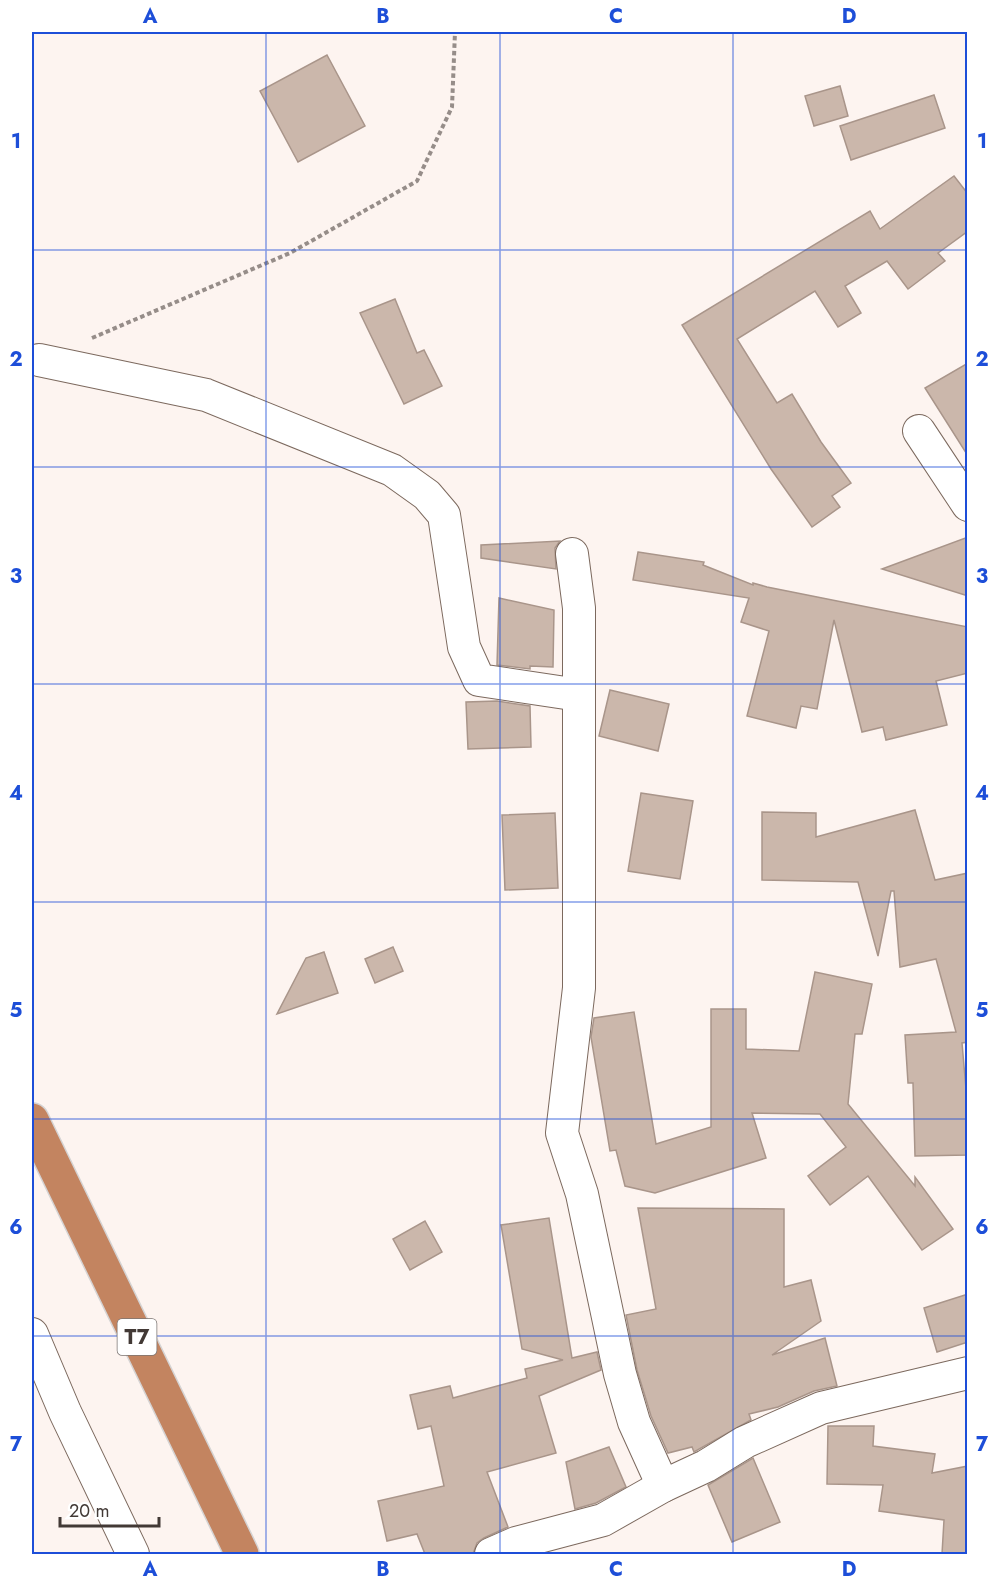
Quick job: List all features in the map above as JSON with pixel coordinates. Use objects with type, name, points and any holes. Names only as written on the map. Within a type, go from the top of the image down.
[{"type":"highway","name":"T7","points":[[32,1120],[242,1554]]},
{"type":"street","points":[[39,360],[206,395],[392,470],[428,495],[444,515],[465,647],[479,680],[579,695]]},
{"type":"street","points":[[919,431],[968,505]]},
{"type":"street","points":[[572,554],[579,608],[579,988],[562,1133],[582,1194],[623,1384],[634,1422],[663,1486]]},
{"type":"street","points":[[32,1334],[65,1412],[133,1554]]},
{"type":"street","points":[[490,1554],[516,1543],[603,1520],[663,1486],[706,1466],[754,1437],[820,1408],[968,1373]]},
{"type":"path","points":[[39,360],[290,253],[417,181],[452,107],[455,32]]},
{"type":"building","points":[[327,55],[365,126],[298,162],[260,91]]},
{"type":"building","points":[[840,86],[848,116],[814,126],[805,96]]},
{"type":"building","points":[[934,95],[945,128],[851,160],[840,126]]},
{"type":"building","points":[[954,176],[968,194],[968,231],[938,253],[945,261],[908,289],[887,261],[845,286],[861,313],[838,327],[815,291],[737,339],[777,403],[792,394],[821,442],[851,483],[832,496],[840,507],[812,527],[771,469],[682,325],[870,211],[880,229]]},
{"type":"building","points":[[395,299],[417,353],[424,350],[442,386],[404,404],[360,313]]},
{"type":"building","points":[[968,363],[968,456],[925,388]]},
{"type":"building","points":[[968,537],[968,596],[882,569]]},
{"type":"building","points":[[560,541],[555,548],[556,569],[481,558],[481,545]]},
{"type":"building","points":[[638,552],[704,562],[703,565],[753,585],[753,583],[968,627],[968,673],[936,681],[947,725],[886,740],[883,727],[862,732],[834,620],[817,709],[801,706],[796,728],[747,716],[769,631],[741,622],[749,598],[633,580]]},
{"type":"building","points":[[499,598],[554,610],[553,667],[530,666],[530,669],[497,665]]},
{"type":"building","points":[[610,690],[669,704],[658,751],[599,736]]},
{"type":"building","points":[[497,701],[530,706],[531,747],[468,749],[466,702]]},
{"type":"building","points":[[641,793],[693,801],[680,879],[628,871]]},
{"type":"building","points":[[915,810],[935,880],[968,873],[968,1042],[962,1043],[968,1112],[968,1155],[915,1156],[913,1083],[908,1083],[905,1035],[956,1032],[936,959],[900,967],[894,891],[891,891],[878,956],[858,882],[762,880],[762,812],[816,813],[816,837]]},
{"type":"building","points":[[555,813],[558,888],[505,890],[502,815]]},
{"type":"building","points":[[393,947],[403,971],[375,983],[365,959]]},
{"type":"building","points":[[324,952],[338,993],[277,1014],[306,958]]},
{"type":"building","points":[[815,972],[872,984],[862,1034],[855,1034],[848,1104],[915,1186],[915,1177],[953,1229],[922,1250],[868,1176],[830,1205],[808,1176],[846,1147],[820,1114],[752,1113],[766,1158],[655,1193],[625,1186],[616,1150],[610,1151],[591,1037],[594,1018],[634,1012],[656,1144],[711,1127],[711,1009],[746,1009],[746,1049],[799,1051]]},
{"type":"building","points":[[638,1208],[784,1209],[784,1287],[811,1280],[821,1321],[772,1355],[825,1338],[837,1386],[814,1391],[778,1407],[749,1414],[751,1420],[694,1452],[692,1447],[668,1453],[651,1416],[637,1370],[626,1315],[656,1309]]},
{"type":"building","points":[[549,1218],[572,1358],[597,1352],[601,1370],[539,1396],[556,1453],[487,1472],[508,1527],[477,1543],[473,1554],[425,1554],[417,1534],[387,1541],[378,1501],[444,1486],[431,1426],[418,1429],[410,1395],[450,1386],[453,1398],[527,1378],[525,1369],[563,1360],[522,1349],[501,1225]]},
{"type":"building","points":[[425,1221],[442,1252],[410,1270],[393,1239]]},
{"type":"building","points":[[968,1294],[968,1342],[937,1352],[924,1308]]},
{"type":"building","points":[[828,1426],[874,1426],[873,1446],[935,1454],[932,1473],[968,1466],[968,1554],[942,1554],[944,1520],[879,1511],[883,1485],[827,1484]]},
{"type":"building","points":[[609,1447],[626,1487],[596,1503],[575,1509],[566,1462]]},
{"type":"building","points":[[753,1458],[780,1522],[732,1542],[708,1485]]}]
